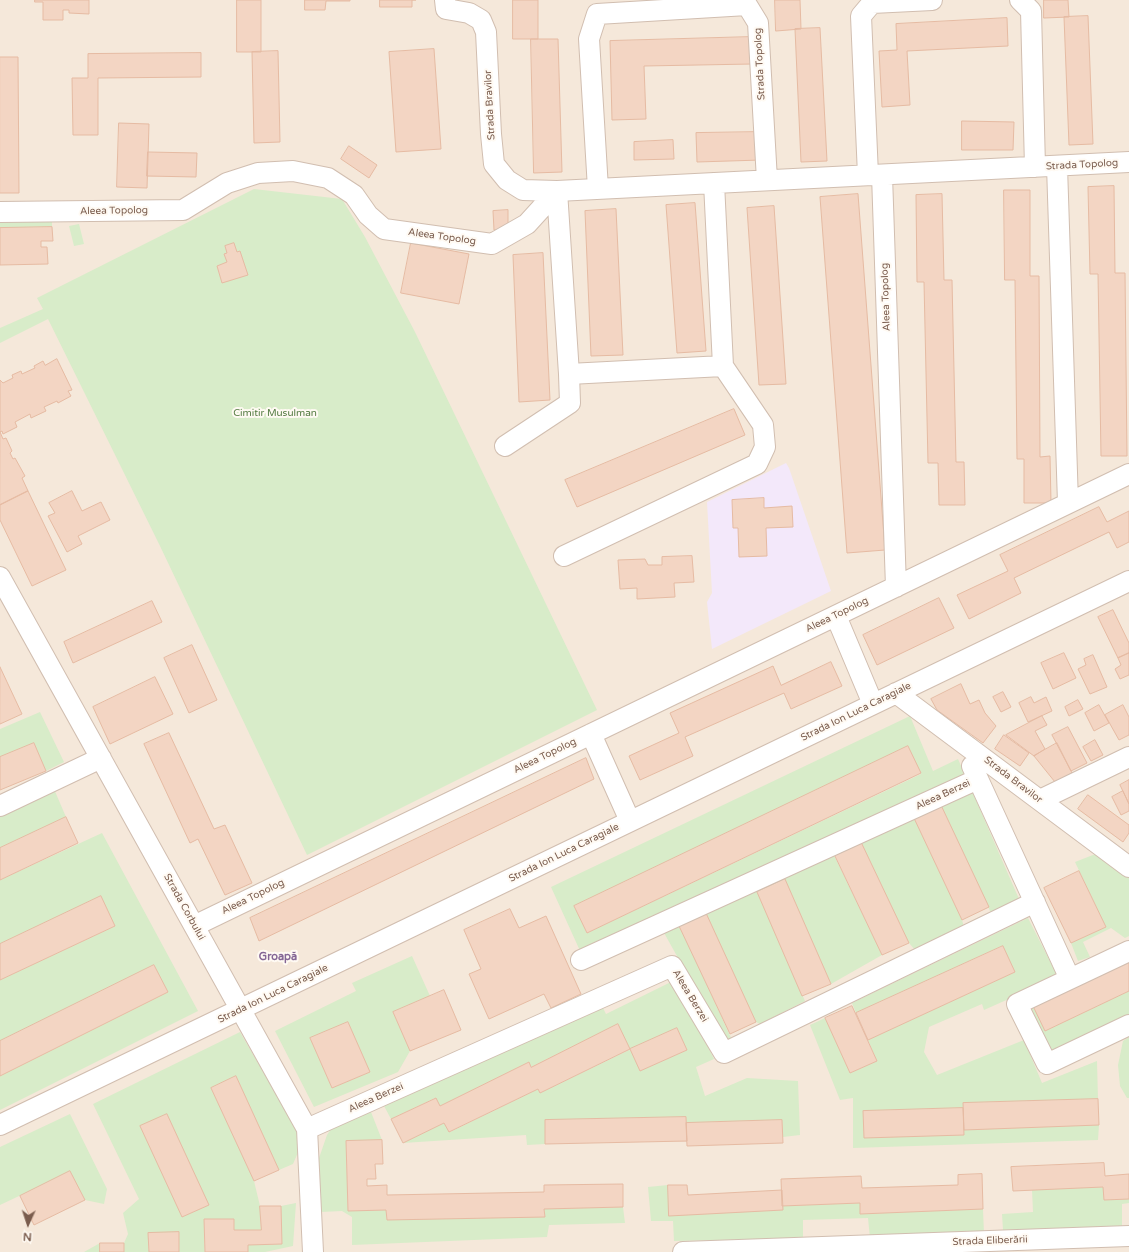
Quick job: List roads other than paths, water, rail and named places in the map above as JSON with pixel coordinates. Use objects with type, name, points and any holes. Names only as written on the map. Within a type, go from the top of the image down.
[{"type":"street","name":"Strada Bravilor","points":[[445,0],[446,9],[469,13],[481,20],[486,32],[494,164],[507,180],[523,190],[557,191]]},
{"type":"street","name":"Aleea Topolog","points":[[896,587],[875,175],[861,16],[872,3],[932,0]]},
{"type":"street","name":"Strada Topolog","points":[[1020,0],[1031,11],[1035,167]]},
{"type":"street","name":"Strada Topolog","points":[[598,189],[589,39],[597,14],[748,5],[758,23],[767,180]]},
{"type":"street","name":"Strada Topolog","points":[[557,191],[1129,162]]},
{"type":"street","points":[[1057,166],[1068,503]]},
{"type":"street","name":"Aleea Topolog","points":[[0,212],[183,210],[227,184],[258,173],[293,171],[328,178],[354,195],[368,214],[384,229],[492,244],[527,224],[557,191]]},
{"type":"street","points":[[564,556],[757,464],[764,447],[763,425],[723,366],[714,183]]},
{"type":"street","points":[[505,446],[570,403],[557,191]]},
{"type":"street","points":[[569,374],[723,366]]},
{"type":"street","name":"Aleea Topolog","points":[[194,926],[1129,474]]},
{"type":"street","name":"Strada Corbului","points":[[0,577],[307,1129],[313,1252]]},
{"type":"street","name":"Strada Ion Luca Caragiale","points":[[0,1125],[1129,581]]},
{"type":"street","points":[[836,616],[873,704]]},
{"type":"street","name":"Strada Bravilor","points":[[896,693],[1129,867]]},
{"type":"street","points":[[590,734],[630,821]]},
{"type":"street","name":"Aleea Berzei","points":[[961,742],[1070,979]]},
{"type":"street","points":[[1040,800],[1129,757]]},
{"type":"street","points":[[0,806],[101,758]]},
{"type":"street","name":"Aleea Berzei","points":[[581,960],[978,779]]},
{"type":"street","name":"Aleea Berzei","points":[[307,1129],[672,966],[724,1053],[1035,902]]},
{"type":"street","points":[[1129,951],[1017,1004],[1046,1064],[1129,1025]]},
{"type":"street","name":"Strada Eliberării","points":[[683,1252],[815,1250],[1129,1236]]},
{"type":"district","name":"Groapă","points":[[278,957]]},
{"type":"park label","name":"Cimitir Musulman","points":[[275,413]]}]
